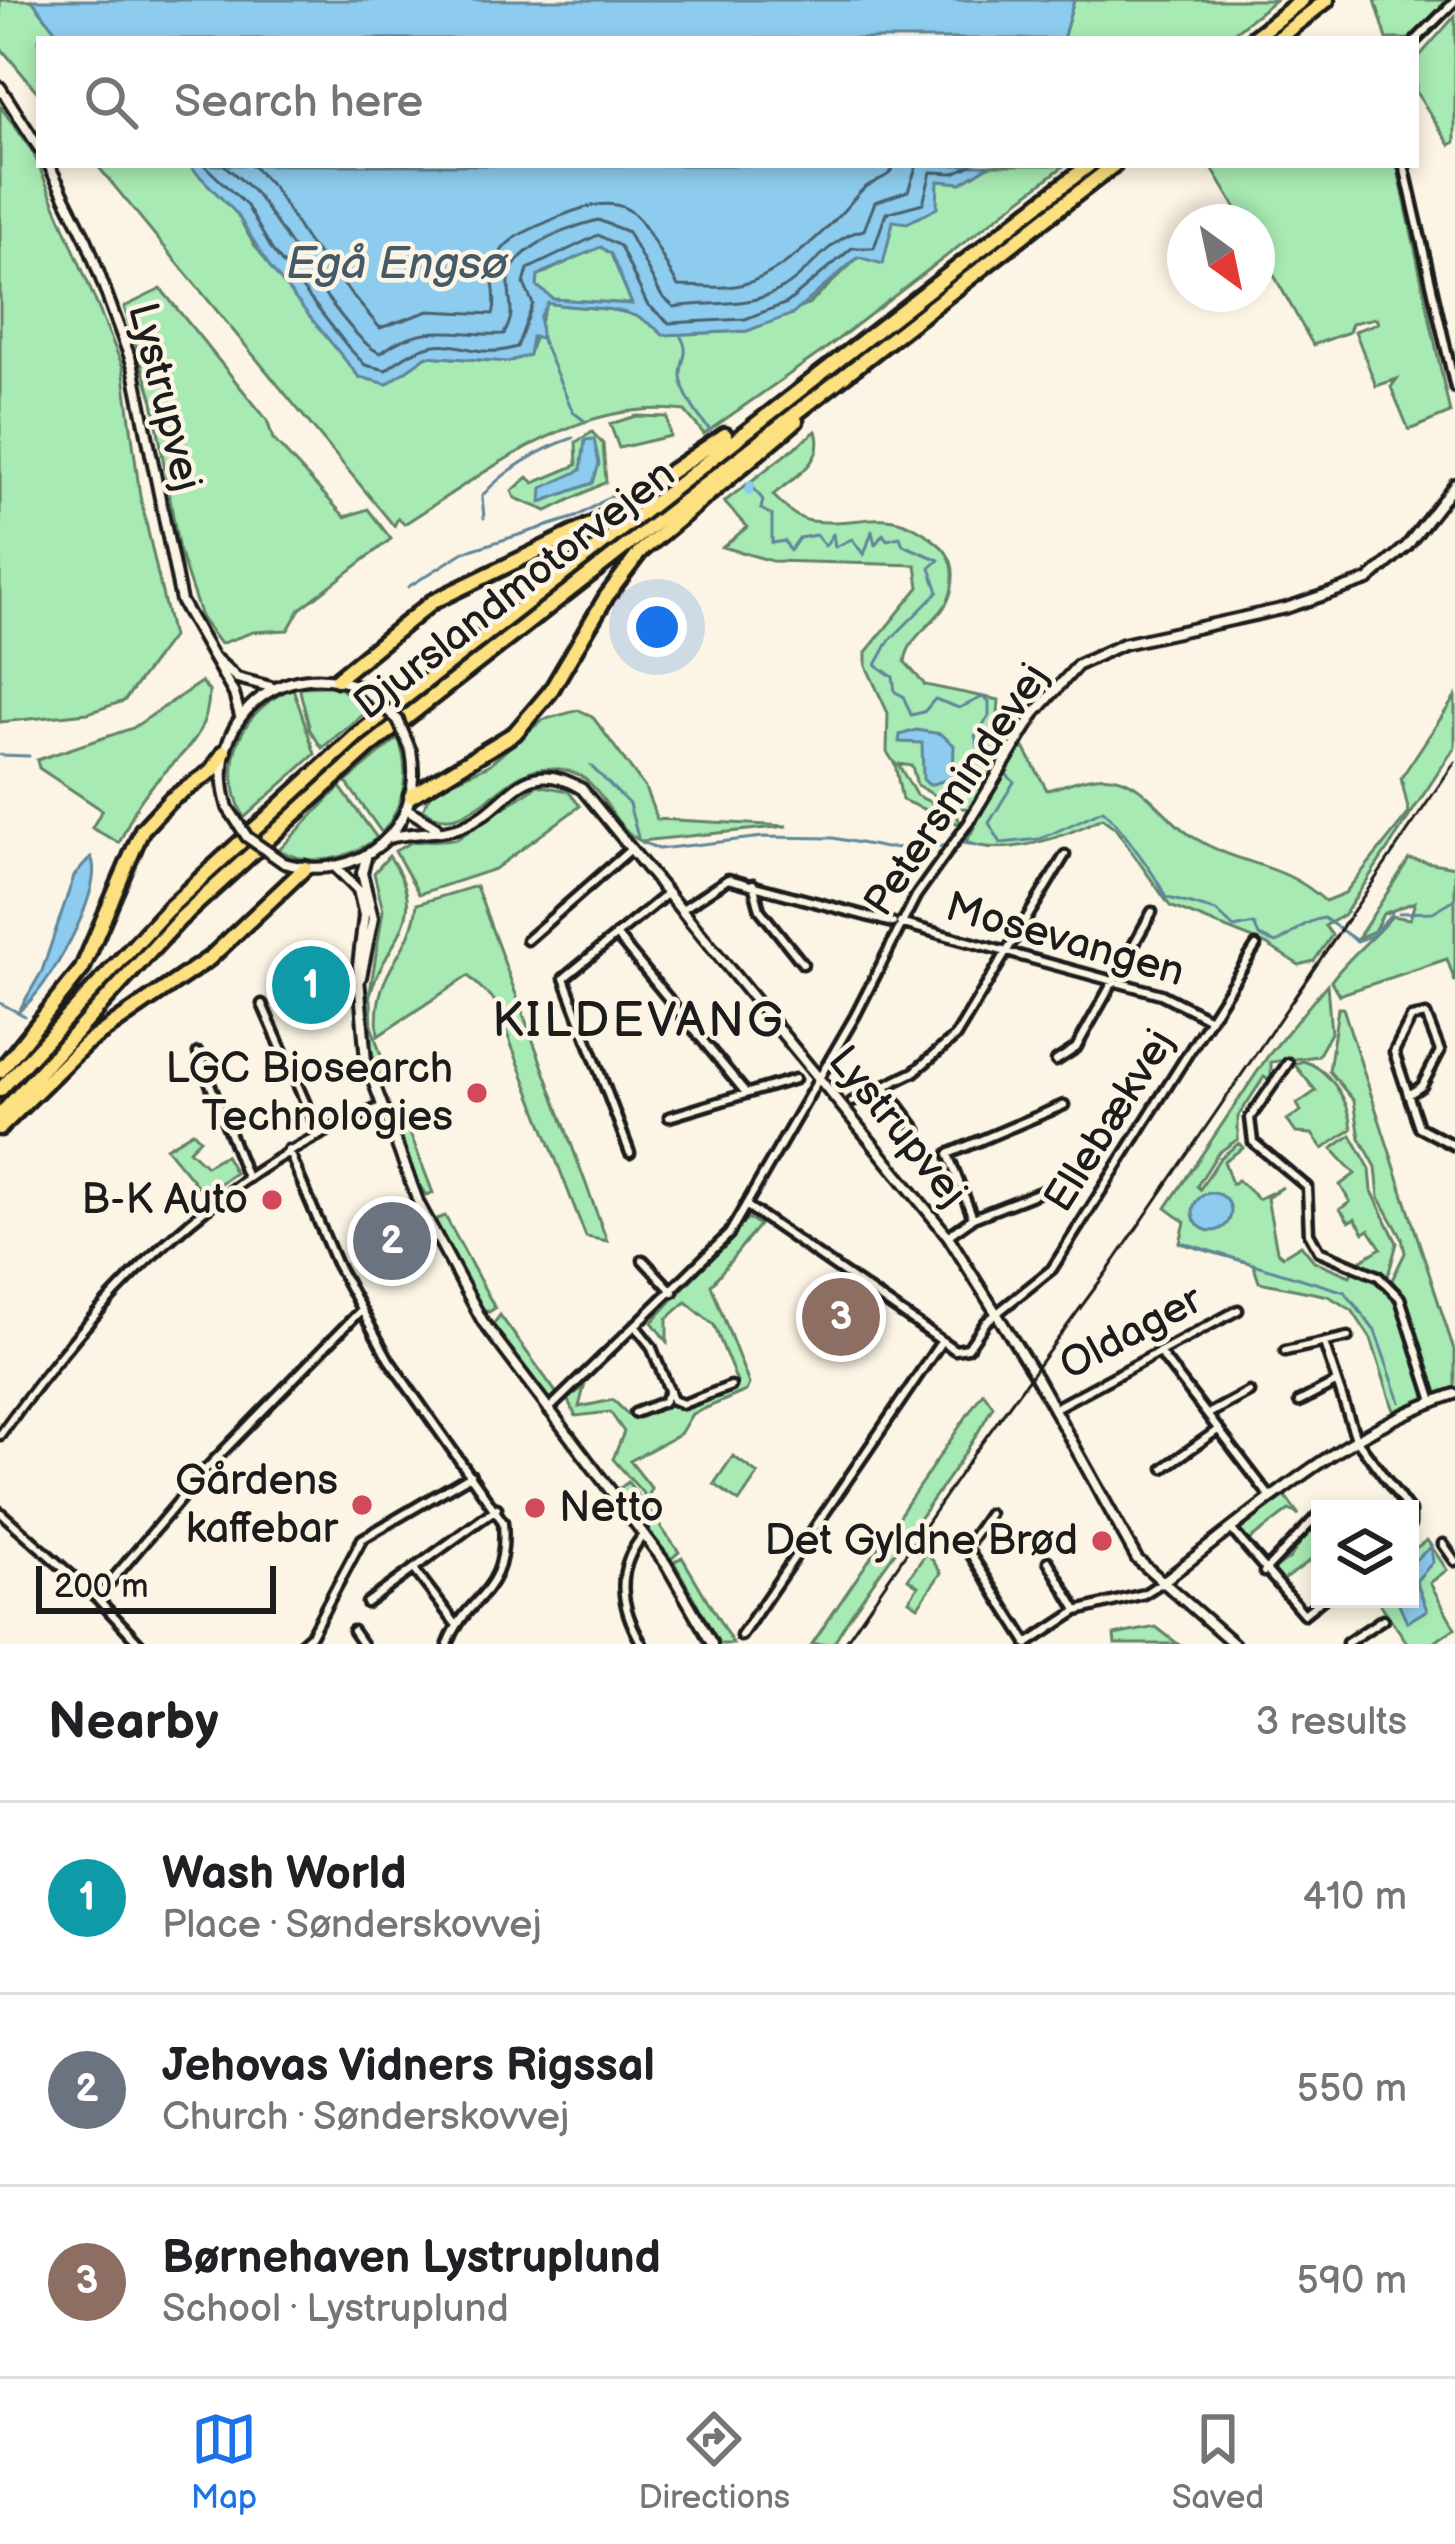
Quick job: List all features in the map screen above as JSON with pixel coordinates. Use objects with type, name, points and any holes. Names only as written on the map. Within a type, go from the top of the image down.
[{"type":"highway","points":[[1256,36],[1302,0]]},
{"type":"highway","points":[[1281,36],[1328,0]]},
{"type":"highway","name":"Djurslandmotorvejen","points":[[0,1090],[168,909],[297,788],[452,657],[1085,168]]},
{"type":"highway","name":"Djurslandmotorvejen","points":[[0,1115],[180,919],[308,799],[498,641],[1110,168]]},
{"type":"highway","points":[[409,802],[514,733],[550,692],[622,574],[657,535],[1029,231]]},
{"type":"highway","points":[[337,679],[432,602],[626,505],[840,356]]},
{"type":"highway","points":[[0,1071],[82,969],[142,830],[170,800],[204,778],[224,752]]},
{"type":"highway","points":[[0,1128],[86,1043],[210,958],[305,868]]},
{"type":"street","points":[[1419,37],[1455,1]]},
{"type":"street","points":[[0,87],[36,143]]},
{"type":"street","name":"Lystrupvej","points":[[50,168],[119,323],[150,438],[170,566],[205,647],[235,694],[240,716]]},
{"type":"street","points":[[1405,168],[1455,388]]},
{"type":"street","name":"Petersmindevej","points":[[548,1410],[706,1262],[747,1206],[819,1079],[896,923],[971,818],[1053,688],[1091,656],[1123,644],[1286,608],[1368,580],[1394,562],[1455,484]]},
{"type":"street","name":"Lystrupvej","points":[[205,647],[237,678],[273,688]]},
{"type":"street","points":[[304,678],[337,679],[364,689],[398,720],[411,752],[409,802],[389,838],[366,856],[335,868],[305,868],[284,863],[247,837],[228,808],[222,781],[224,752],[240,716],[273,688],[304,678]]},
{"type":"street","name":"Lystrupvej","points":[[389,838],[443,830],[479,817],[523,781],[549,777],[582,789],[948,1236],[998,1313],[1128,1547],[1161,1583],[1234,1644]]},
{"type":"street","points":[[409,802],[443,830]]},
{"type":"street","points":[[526,940],[631,849]]},
{"type":"street","points":[[852,1102],[914,1072],[955,1037],[1065,855]]},
{"type":"street","points":[[358,984],[373,918],[362,873],[366,856]]},
{"type":"street","points":[[335,868],[351,880],[362,902],[358,984],[362,1041],[381,1107],[453,1270],[548,1410],[644,1534],[697,1611],[712,1644]]},
{"type":"street","name":"Mosevangen","points":[[681,910],[718,881],[753,884],[1183,1002],[1210,1019]]},
{"type":"street","points":[[753,884],[760,910],[803,964]]},
{"type":"street","points":[[630,1153],[564,979],[668,893]]},
{"type":"street","points":[[1056,1061],[1076,1048],[1152,912]]},
{"type":"street","points":[[616,935],[746,1093]]},
{"type":"street","name":"Ellebækvej","points":[[942,1341],[955,1350],[968,1348],[998,1313],[1052,1269],[1256,946]]},
{"type":"street","points":[[262,1004],[319,1134]]},
{"type":"street","points":[[1408,1095],[1422,1086],[1440,1051],[1426,1015],[1411,1018],[1394,1052],[1408,1095],[1420,1127],[1455,1146]]},
{"type":"street","points":[[198,1053],[246,1175]]},
{"type":"street","points":[[1288,1064],[1250,1118],[1253,1142],[1307,1187],[1309,1233],[1319,1251],[1378,1276],[1400,1298],[1433,1401]]},
{"type":"street","points":[[1271,1066],[1281,1073]]},
{"type":"street","points":[[669,1117],[796,1079]]},
{"type":"street","points":[[884,1086],[916,1130]]},
{"type":"street","points":[[973,1218],[948,1154],[1064,1105]]},
{"type":"street","points":[[0,1435],[71,1341],[142,1262],[246,1175],[287,1150],[381,1107]]},
{"type":"street","points":[[287,1150],[360,1311],[404,1383],[497,1508],[505,1538],[496,1583],[455,1624],[448,1644]]},
{"type":"street","points":[[948,1236],[973,1218],[1048,1189]]},
{"type":"street","points":[[741,1636],[942,1341],[747,1206]]},
{"type":"street","points":[[643,1260],[674,1292]]},
{"type":"street","name":"Oldager","points":[[1053,1409],[1238,1310]]},
{"type":"street","points":[[97,1598],[205,1470],[360,1311]]},
{"type":"street","points":[[636,1327],[652,1346],[670,1391],[683,1404],[731,1386]]},
{"type":"street","points":[[1286,1352],[1348,1337]]},
{"type":"street","points":[[1324,1343],[1356,1438],[1402,1500]]},
{"type":"street","points":[[1159,1352],[1271,1498]]},
{"type":"street","points":[[1299,1402],[1337,1382]]},
{"type":"street","points":[[634,1413],[663,1402],[670,1391]]},
{"type":"street","points":[[1208,1414],[1249,1392]]},
{"type":"street","points":[[989,1514],[966,1547],[1028,1644],[1077,1611],[1144,1594],[1356,1438],[1455,1394]]},
{"type":"street","points":[[1164,1468],[1220,1429]]},
{"type":"street","points":[[301,1644],[311,1635],[362,1539],[471,1475]]},
{"type":"street","points":[[367,1603],[497,1508]]},
{"type":"street","points":[[0,1513],[97,1598],[140,1644]]},
{"type":"street","points":[[1264,1573],[1311,1523]]},
{"type":"street","points":[[1231,1529],[1264,1573],[1304,1614],[1312,1608]]},
{"type":"street","points":[[642,1644],[622,1601],[622,1584],[631,1549],[644,1534]]},
{"type":"street","points":[[1443,1544],[1455,1561]]},
{"type":"street","points":[[1048,1561],[1077,1611]]},
{"type":"street","points":[[414,1569],[455,1624]]},
{"type":"street","points":[[1347,1643],[1358,1641],[1383,1619]]},
{"type":"street","points":[[352,1631],[362,1644]]},
{"type":"green space","points":[[0,0],[32,0],[60,36],[36,36],[36,90],[0,47]]},
{"type":"green space","points":[[1074,0],[1275,0],[1230,36],[1064,36]]},
{"type":"green space","points":[[1375,0],[1453,0],[1414,36],[1386,36]]},
{"type":"green space","points":[[1455,16],[1455,142],[1450,145],[1419,97],[1419,57]]},
{"type":"green space","points":[[0,106],[33,152],[123,367],[140,496],[172,637],[124,701],[88,713],[0,722]]},
{"type":"green space","points":[[99,168],[192,168],[237,214],[254,245],[359,377],[387,384],[427,356],[490,361],[528,355],[547,303],[623,312],[663,335],[747,331],[809,304],[859,257],[886,251],[893,221],[939,180],[961,183],[985,168],[1061,168],[824,350],[704,434],[685,411],[608,415],[537,442],[404,524],[398,518],[394,526]]},
{"type":"green space","points":[[1212,168],[1398,168],[1450,413],[1409,430],[1391,387],[1397,379],[1376,386],[1355,331],[1378,323],[1376,318],[1352,323],[1349,332],[1313,345],[1275,277],[1275,204],[1233,204]]},
{"type":"green space","points":[[601,246],[611,254],[632,304],[553,299],[537,286],[538,276]]},
{"type":"green space","points":[[161,289],[267,420],[273,439],[345,517],[368,509],[391,539],[300,609],[288,630],[253,632],[220,644],[202,620],[179,551],[153,401],[124,307]]},
{"type":"green space","points":[[636,416],[667,417],[670,436],[619,448],[610,424]]},
{"type":"green space","points":[[816,431],[812,460],[773,495],[782,504],[811,521],[903,522],[936,542],[952,564],[947,602],[913,642],[905,662],[925,685],[999,700],[996,748],[1005,752],[971,809],[954,807],[917,785],[912,766],[898,764],[916,795],[957,815],[961,825],[902,800],[895,764],[887,752],[888,713],[866,666],[866,652],[919,587],[916,565],[772,561],[723,547],[747,527],[724,502]]},
{"type":"green space","points":[[592,432],[603,444],[606,482],[547,511],[515,498],[512,491],[528,477],[534,483],[577,465],[576,442]]},
{"type":"green space","points":[[201,682],[209,691],[202,726],[141,800],[119,843],[92,828],[102,810],[39,768],[37,760],[133,728]]},
{"type":"green space","points":[[334,686],[373,706],[322,748],[310,730],[299,687]]},
{"type":"green space","points":[[293,688],[315,754],[244,818],[233,778],[238,741],[258,711]]},
{"type":"green space","points":[[1455,697],[1455,747],[1344,915],[1325,926],[1332,935],[1314,961],[1299,965],[1266,944],[1170,906],[1115,828],[1102,818],[1053,838],[1017,846],[966,842],[1021,742],[1047,790],[1095,777],[1123,780],[1193,837],[1293,878],[1325,901],[1345,893],[1409,813],[1401,778]]},
{"type":"green space","points":[[579,710],[592,716],[645,788],[657,819],[787,826],[641,841],[618,822],[590,784],[561,769],[525,774],[453,818],[423,809],[432,791],[489,765],[542,720]]},
{"type":"green space","points":[[398,738],[404,788],[382,833],[346,782]]},
{"type":"green space","points":[[538,785],[568,791],[580,806],[495,869],[419,894],[395,851],[412,842],[457,839]]},
{"type":"green space","points":[[340,787],[377,838],[330,859],[305,859],[279,850]]},
{"type":"green space","points":[[389,856],[402,878],[407,913],[369,998],[383,910],[374,873]]},
{"type":"green space","points":[[1409,859],[1455,867],[1455,982],[1447,959],[1339,995],[1331,981],[1346,963],[1392,916],[1410,919],[1415,902],[1383,914],[1374,931],[1358,938]]},
{"type":"green space","points":[[476,886],[607,1241],[586,1237],[494,1000],[468,976],[378,1036],[380,994],[407,938],[417,904]]},
{"type":"green space","points":[[1327,984],[1331,1033],[1318,1056],[1271,1062],[1271,1081],[1264,1077],[1238,1117],[1238,1139],[1218,1153],[1197,1186],[1200,1189],[1220,1158],[1239,1143],[1243,1148],[1224,1161],[1232,1184],[1238,1180],[1258,1199],[1283,1187],[1267,1198],[1277,1251],[1283,1256],[1301,1245],[1314,1261],[1350,1276],[1353,1270],[1385,1289],[1405,1321],[1428,1396],[1394,1411],[1371,1339],[1352,1310],[1328,1296],[1259,1282],[1253,1264],[1180,1243],[1185,1222],[1166,1208],[1268,1056]]},
{"type":"green space","points":[[365,999],[371,1000],[372,1028],[390,1083],[382,1085],[367,1035]]},
{"type":"green space","points":[[1338,1008],[1343,1008],[1455,1353],[1455,1387],[1437,1393],[1407,1304],[1392,1280],[1405,1253],[1402,1238],[1379,1197],[1376,1167],[1360,1138],[1354,1101],[1329,1071]]},
{"type":"green space","points":[[1303,1061],[1330,1079],[1350,1119],[1352,1129],[1323,1149],[1312,1134],[1296,1133],[1287,1120],[1301,1111],[1297,1104],[1316,1091],[1294,1064]]},
{"type":"green space","points":[[403,1115],[433,1193],[426,1195],[409,1169],[395,1119]]},
{"type":"green space","points":[[193,1132],[200,1139],[189,1150],[206,1166],[225,1155],[235,1173],[204,1194],[166,1148]]},
{"type":"green space","points":[[1351,1135],[1370,1169],[1372,1191],[1397,1243],[1388,1276],[1358,1262],[1381,1248],[1369,1230],[1364,1233],[1340,1209],[1350,1202],[1340,1185],[1355,1174],[1332,1149]]},
{"type":"green space","points":[[445,1216],[495,1308],[489,1312],[480,1307],[434,1220]]},
{"type":"green space","points":[[748,1218],[759,1225],[711,1285],[749,1384],[746,1391],[692,1414],[680,1434],[630,1461],[652,1489],[647,1498],[613,1459],[624,1432],[610,1412],[576,1416],[567,1399],[584,1387],[579,1407],[613,1400],[633,1419],[668,1405],[683,1410],[735,1391],[737,1382],[714,1325],[686,1302],[667,1319],[667,1342],[652,1322]]},
{"type":"green space","points":[[500,1315],[558,1395],[553,1399],[545,1397],[492,1326]]},
{"type":"green space","points":[[983,1392],[993,1406],[956,1466],[833,1644],[812,1644]]},
{"type":"green space","points":[[733,1456],[758,1474],[739,1502],[714,1484]]},
{"type":"green space","points":[[628,1482],[679,1552],[671,1559],[617,1490]]},
{"type":"green space","points":[[1285,1496],[1299,1515],[1289,1510],[1247,1542],[1238,1531]]},
{"type":"green space","points":[[1311,1526],[1311,1560],[1280,1583],[1271,1572],[1290,1558]]},
{"type":"green space","points":[[1427,1540],[1447,1570],[1430,1583],[1455,1628],[1432,1644],[1408,1644],[1383,1608],[1419,1608],[1419,1546]]},
{"type":"green space","points":[[927,1552],[941,1573],[918,1606],[909,1600],[918,1586],[908,1579]]},
{"type":"green space","points":[[682,1557],[733,1644],[719,1644],[674,1562]]},
{"type":"green space","points":[[1156,1627],[1178,1644],[1115,1644],[1114,1635]]},
{"type":"water","points":[[32,0],[1074,0],[1064,36],[60,36]]},
{"type":"water","name":"Egå Engsø","points":[[192,168],[985,168],[961,183],[938,181],[937,208],[907,223],[893,221],[883,264],[858,257],[793,314],[747,331],[663,335],[623,312],[548,303],[540,317],[541,338],[532,337],[529,355],[508,362],[427,356],[387,384],[359,377],[271,269],[237,214]],"holes":[[[601,247],[611,254],[632,304],[553,299],[537,286],[538,276]]]},
{"type":"water","points":[[594,439],[599,464],[593,483],[541,502],[542,488],[581,470],[585,440]]},
{"type":"water","points":[[916,730],[941,734],[954,745],[953,778],[929,785],[923,779],[922,743],[899,742],[900,735]]},
{"type":"water","points":[[91,857],[90,892],[71,939],[44,984],[19,1011],[42,971],[74,876]]},
{"type":"water","points":[[1212,1193],[1225,1199],[1231,1212],[1225,1225],[1212,1231],[1199,1225],[1193,1212],[1199,1199]]},
{"type":"water","points":[[1431,1547],[1433,1562],[1419,1578],[1419,1557]]},
{"type":"water","points":[[1419,1589],[1427,1610],[1407,1622],[1401,1608],[1419,1608]]},
{"type":"waterway","points":[[681,337],[685,391],[710,430]]},
{"type":"waterway","points":[[541,338],[573,412],[586,422]]},
{"type":"waterway","points":[[484,518],[482,496],[491,486],[524,461],[573,438]]},
{"type":"waterway","points":[[749,482],[763,500],[761,509],[772,515],[772,543],[785,541],[790,551],[799,538],[816,535],[825,546],[833,534],[835,547],[852,539],[864,555],[872,531],[875,545],[883,534],[887,540],[900,537],[903,545],[939,560],[930,568],[938,592],[889,641],[876,665],[893,677],[895,692],[903,696],[911,715],[924,712],[935,699],[959,708],[983,697],[989,702],[989,716],[975,736],[981,756],[994,766]]},
{"type":"waterway","points":[[749,491],[751,485]]},
{"type":"waterway","points":[[408,587],[464,552],[576,517],[618,492]]},
{"type":"waterway","points":[[0,755],[29,756]]},
{"type":"waterway","points":[[590,765],[629,804],[638,837]]},
{"type":"waterway","points":[[1003,771],[1014,782],[989,823],[1001,843],[1040,839],[1103,810],[1138,852],[1165,897],[1216,911],[1234,928],[1254,924],[1259,936],[1276,943],[1324,918],[1357,941],[1371,936],[1392,913]]},
{"type":"waterway","points":[[642,842],[659,849],[763,837],[833,838],[886,848],[947,846]]},
{"type":"waterway","points":[[963,843],[981,846]]},
{"type":"waterway","points":[[1399,913],[1433,912],[1455,899]]},
{"type":"waterway","points":[[0,1003],[25,1016]]},
{"type":"waterway","points":[[1184,1243],[1345,1292],[1375,1331],[1400,1402]]},
{"type":"tram line","points":[[844,1644],[975,1452],[1111,1266],[1455,762]]},
{"type":"place","name":"Wash World","points":[[311,985]]},
{"type":"place","name":"LGC Biosearch Technologies","points":[[477,1093]]},
{"type":"place","name":"B-K Auto","points":[[272,1200]]},
{"type":"place","name":"Jehovas Vidners Rigssal","points":[[392,1241]]},
{"type":"place","name":"Børnehaven Lystruplund","points":[[841,1317]]},
{"type":"place","name":"Gårdens kaffebar","points":[[362,1505]]},
{"type":"place","name":"Netto","points":[[535,1508]]},
{"type":"place","name":"Det Gyldne Brød","points":[[1102,1541]]},
{"type":"district","name":"KILDEVANG","points":[[639,1021]]}]
